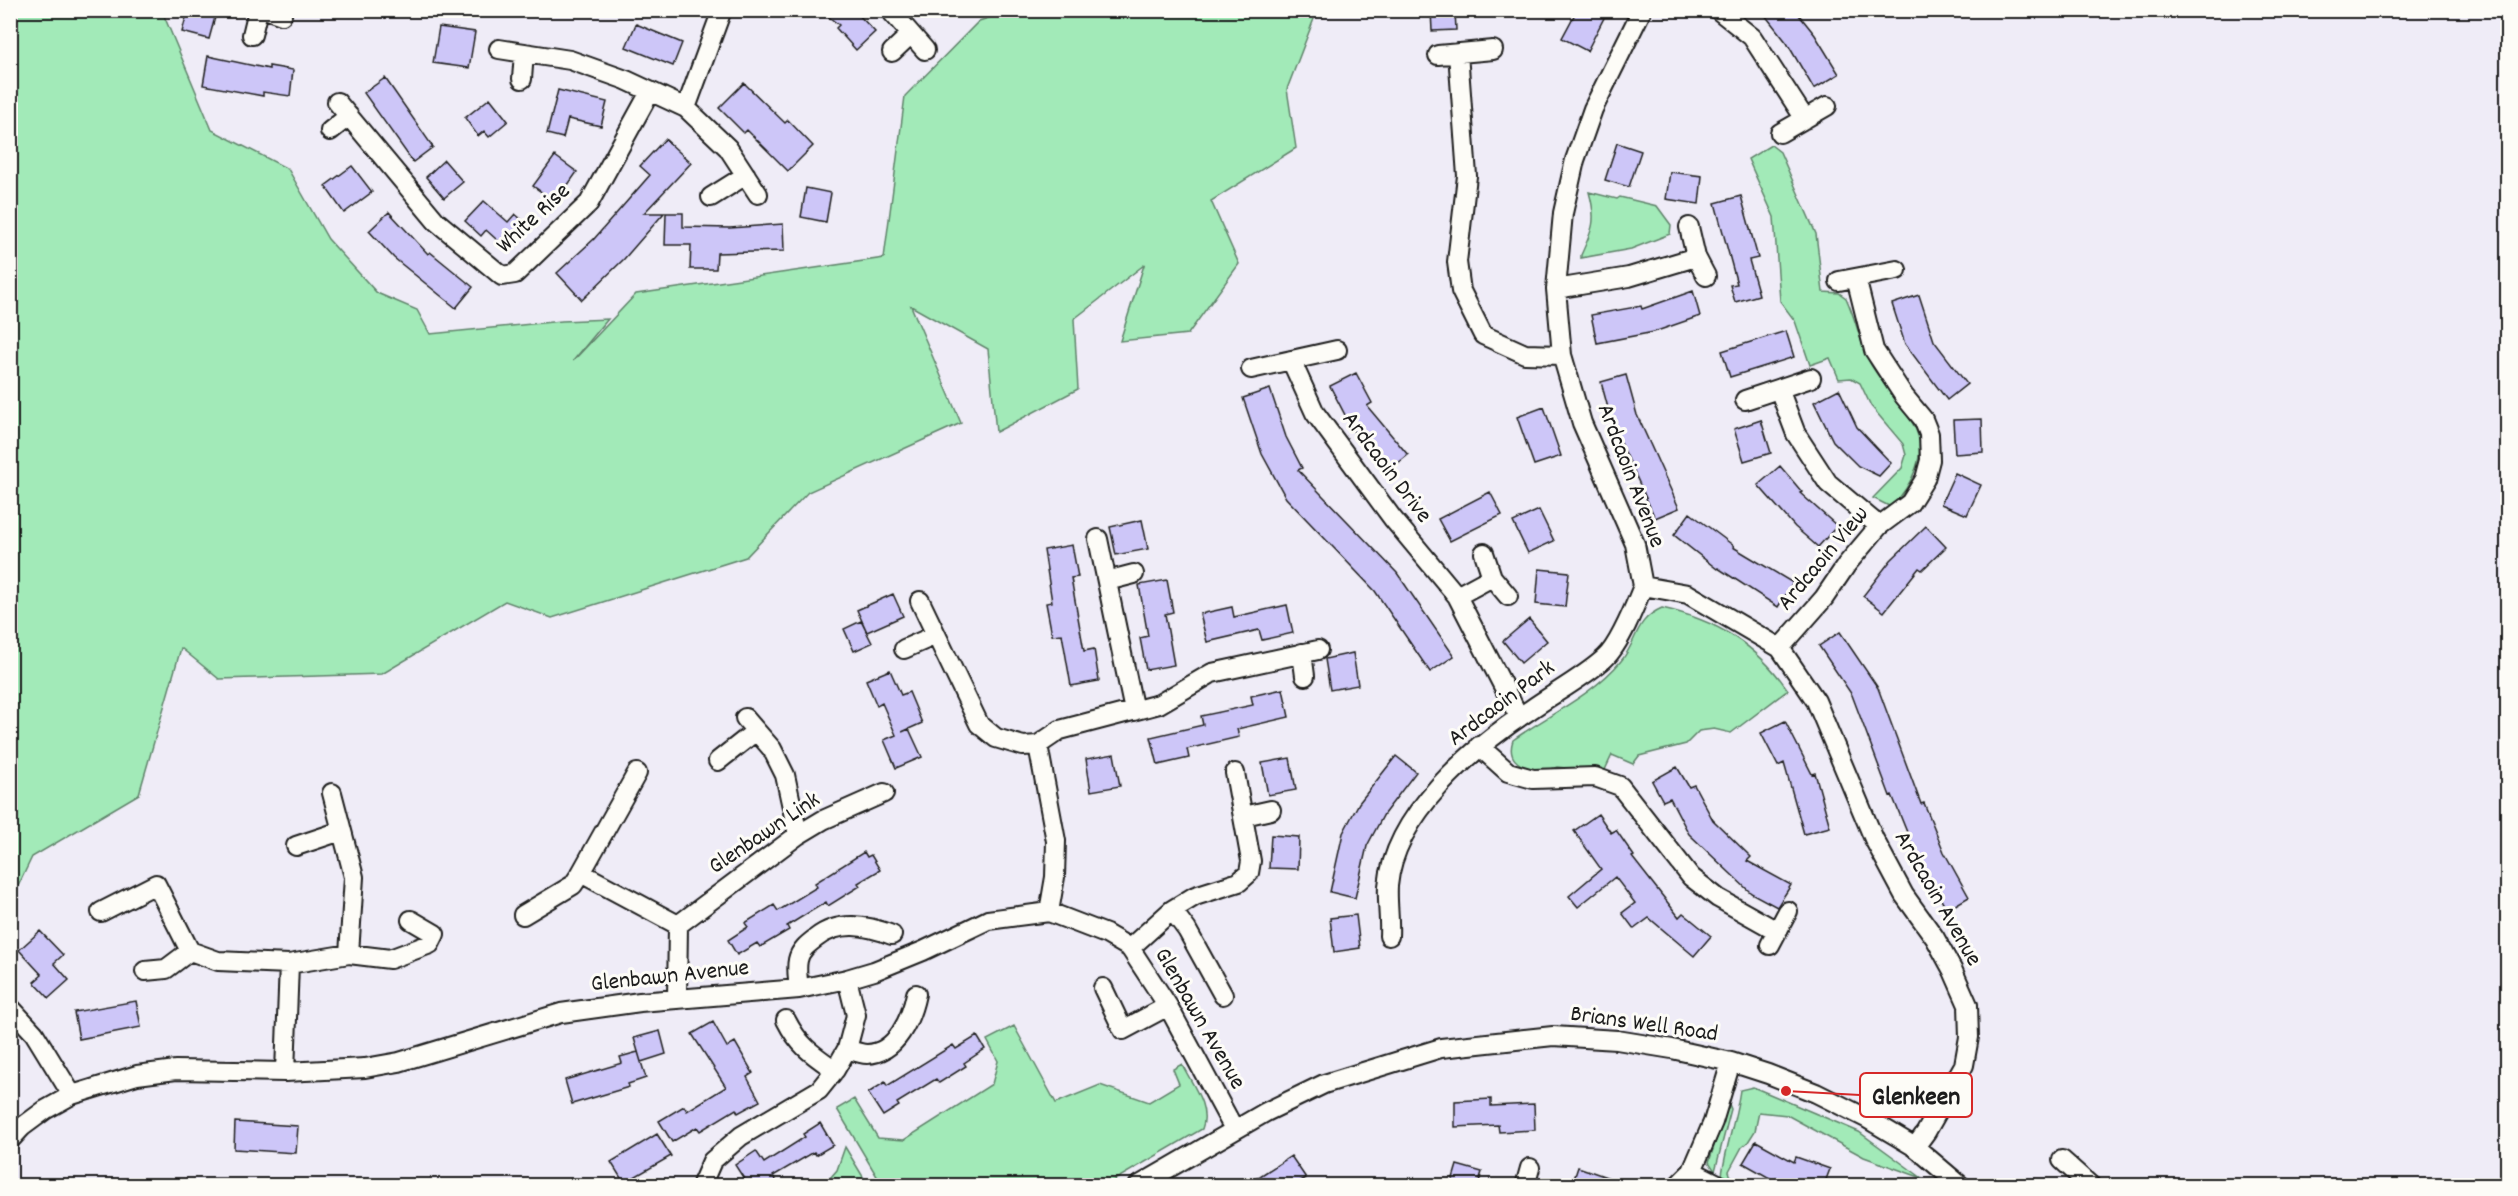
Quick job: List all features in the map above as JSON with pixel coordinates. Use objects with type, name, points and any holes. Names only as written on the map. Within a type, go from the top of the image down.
[{"type":"street","points":[[252,35],[258,10]]},
{"type":"street","points":[[686,108],[722,10]]},
{"type":"street","points":[[890,10],[925,50]]},
{"type":"street","name":"Ardcaoin Avenue","points":[[1642,10],[1593,109],[1575,159],[1563,213],[1556,288],[1562,355],[1582,423],[1635,544],[1643,586],[1688,594],[1780,648],[1816,701],[1874,839],[1904,895],[1935,938],[1953,970],[1968,1005],[1969,1036],[1964,1065],[1941,1107],[1915,1147]]},
{"type":"street","points":[[1718,10],[1752,37],[1805,119]]},
{"type":"street","points":[[892,52],[911,34]]},
{"type":"street","points":[[499,49],[570,60],[626,80],[686,108],[728,148],[758,194]]},
{"type":"street","points":[[1438,55],[1493,50]]},
{"type":"street","points":[[522,79],[524,52]]},
{"type":"street","points":[[1458,53],[1467,176],[1457,262],[1461,291],[1482,335],[1525,354],[1562,355]]},
{"type":"street","name":"White Rise","points":[[337,102],[435,221],[502,276],[515,274],[589,203],[650,92]]},
{"type":"street","points":[[1780,134],[1827,106]]},
{"type":"street","points":[[330,131],[349,116]]},
{"type":"street","points":[[711,197],[746,175]]},
{"type":"street","points":[[1689,227],[1696,257],[1706,276]]},
{"type":"street","points":[[1556,288],[1629,277],[1696,257]]},
{"type":"street","name":"Ardcaoin View","points":[[1780,648],[1824,598],[1847,564],[1879,526],[1910,503],[1925,480],[1930,460],[1929,434],[1923,419],[1904,396],[1874,350],[1847,280],[1897,270]]},
{"type":"street","points":[[1251,369],[1337,350]]},
{"type":"street","name":"Ardcaoin Drive","points":[[1291,360],[1315,413],[1393,519],[1456,596],[1519,717]]},
{"type":"street","points":[[1745,400],[1811,378]]},
{"type":"street","points":[[1779,388],[1796,434],[1828,483],[1879,526]]},
{"type":"street","points":[[1098,539],[1134,711]]},
{"type":"street","points":[[1484,553],[1492,577],[1508,596]]},
{"type":"street","points":[[1107,581],[1134,574]]},
{"type":"street","points":[[1456,596],[1492,577]]},
{"type":"street","name":"Ardcaoin Park","points":[[1389,936],[1388,885],[1396,854],[1414,820],[1433,792],[1479,746],[1606,657],[1631,616],[1643,586]]},
{"type":"street","points":[[920,601],[979,724],[996,738],[1023,746],[1038,745],[1060,730],[1159,704],[1212,673],[1310,651],[1305,676]]},
{"type":"street","points":[[904,649],[936,635]]},
{"type":"street","points":[[718,761],[751,724],[772,749],[785,775],[798,835]]},
{"type":"street","points":[[1038,745],[1056,841],[1049,912]]},
{"type":"street","points":[[1479,746],[1508,772],[1533,779],[1595,777],[1620,786],[1691,877],[1718,898],[1773,938],[1788,911]]},
{"type":"street","points":[[523,915],[573,885],[637,773]]},
{"type":"street","points":[[1130,948],[1172,910],[1195,896],[1239,882],[1249,873],[1251,861],[1234,773]]},
{"type":"street","points":[[332,793],[354,877],[349,954]]},
{"type":"street","name":"Glenbawn Link","points":[[678,925],[798,835],[823,820],[885,793]]},
{"type":"street","points":[[1244,816],[1271,810]]},
{"type":"street","points":[[296,846],[341,831]]},
{"type":"street","points":[[581,873],[678,925],[676,999]]},
{"type":"street","points":[[101,912],[156,884],[190,951],[218,960],[289,964],[349,954],[390,959],[430,944],[435,934],[411,920]]},
{"type":"street","points":[[1172,910],[1187,930],[1223,995]]},
{"type":"street","name":"Glenbawn Avenue","points":[[10,1140],[37,1116],[72,1095],[137,1075],[176,1071],[285,1072],[365,1068],[399,1062],[561,1013],[676,999],[799,989],[847,979],[913,955],[988,920],[1049,912],[1106,934],[1130,948],[1168,1006],[1234,1130]]},
{"type":"street","points":[[799,989],[798,960],[805,946],[824,932],[842,926],[871,927],[892,935]]},
{"type":"street","points":[[145,972],[165,969],[190,951]]},
{"type":"street","points":[[285,1072],[289,964]]},
{"type":"street","points":[[701,1185],[712,1161],[741,1136],[819,1090],[835,1070],[848,1050],[856,1016],[847,979]]},
{"type":"street","points":[[1103,988],[1123,1030],[1168,1006]]},
{"type":"street","points":[[848,1050],[867,1054],[886,1047],[900,1035],[911,1015],[915,994]]},
{"type":"street","points":[[10,1006],[34,1033],[72,1095]]},
{"type":"street","points":[[786,1020],[795,1038],[807,1051],[835,1070]]},
{"type":"street","name":"Brians Well Road","points":[[1138,1185],[1234,1130],[1324,1084],[1441,1048],[1554,1036],[1617,1040],[1672,1049],[1731,1062],[1816,1093],[1915,1147],[1961,1185]]},
{"type":"street","points":[[1677,1185],[1692,1171],[1713,1122],[1731,1062]]},
{"type":"street","points":[[2062,1160],[2091,1185]]},
{"type":"street","points":[[1692,1171],[1722,1185]]},
{"type":"green space","points":[[11,11],[162,11],[212,130],[288,169],[328,239],[377,293],[417,310],[430,334],[562,321],[608,319],[573,361],[636,294],[884,258],[905,96],[979,21],[1010,11],[1317,11],[1287,89],[1296,148],[1211,201],[1239,264],[1188,334],[1120,341],[1144,265],[1074,319],[1078,389],[996,432],[988,349],[911,306],[961,423],[808,492],[746,557],[552,618],[505,601],[382,674],[219,679],[181,648],[139,794],[32,857],[11,901]]},
{"type":"green space","points":[[1771,145],[1780,152],[1816,234],[1823,292],[1839,293],[1846,298],[1870,363],[1908,416],[1918,435],[1920,446],[1916,469],[1905,490],[1891,507],[1873,498],[1902,468],[1906,455],[1903,444],[1871,406],[1860,383],[1851,378],[1839,379],[1830,358],[1810,365],[1795,321],[1780,301],[1774,217],[1748,159]]},
{"type":"green space","points":[[1589,192],[1657,206],[1671,225],[1670,234],[1631,249],[1581,258],[1593,217]]},
{"type":"green space","points":[[1662,608],[1700,619],[1733,636],[1762,659],[1788,690],[1731,733],[1714,729],[1699,731],[1686,744],[1639,756],[1633,764],[1612,755],[1604,772],[1557,767],[1538,774],[1516,762],[1511,747],[1513,740],[1584,694],[1610,673],[1621,661],[1641,625]]},
{"type":"green space","points":[[1014,1026],[1056,1103],[1100,1085],[1149,1102],[1179,1084],[1173,1069],[1182,1064],[1202,1104],[1204,1121],[1202,1129],[1106,1185],[882,1185],[837,1109],[854,1099],[878,1138],[904,1140],[992,1084],[998,1061],[987,1040]]},
{"type":"green space","points":[[1753,1087],[1859,1132],[1922,1178],[1864,1157],[1787,1115],[1759,1112],[1755,1131],[1742,1147],[1729,1171],[1732,1181],[1722,1175],[1740,1090]]},
{"type":"green space","points":[[1728,1102],[1731,1109],[1715,1171],[1709,1162]]},
{"type":"green space","points":[[845,1147],[868,1185],[824,1185],[837,1170]]},
{"type":"building","points":[[188,10],[217,10],[209,39],[182,32]]},
{"type":"building","points":[[820,10],[854,10],[875,32],[856,50],[836,28],[839,25]]},
{"type":"building","points":[[1431,10],[1455,10],[1456,30],[1432,31]]},
{"type":"building","points":[[1577,10],[1608,10],[1587,51],[1562,38]]},
{"type":"building","points":[[1761,10],[1795,10],[1815,35],[1839,74],[1814,89],[1787,43]]},
{"type":"building","points":[[636,24],[682,43],[673,66],[626,47]]},
{"type":"building","points":[[439,27],[475,32],[469,68],[433,63]]},
{"type":"building","points":[[208,56],[269,69],[269,66],[293,70],[290,96],[263,92],[263,96],[203,85]]},
{"type":"building","points":[[385,78],[433,147],[413,162],[364,93]]},
{"type":"building","points":[[744,83],[785,123],[788,120],[813,146],[788,171],[747,130],[744,133],[719,108]]},
{"type":"building","points":[[558,90],[607,102],[601,126],[568,119],[563,138],[547,134]]},
{"type":"building","points":[[490,98],[508,121],[489,137],[484,131],[478,136],[465,118]]},
{"type":"building","points":[[665,139],[691,163],[644,213],[664,213],[624,259],[582,300],[557,273],[594,239],[650,175],[640,166]]},
{"type":"building","points":[[1617,143],[1641,151],[1629,187],[1605,180]]},
{"type":"building","points":[[555,156],[577,172],[556,202],[533,186]]},
{"type":"building","points":[[444,160],[463,182],[444,198],[426,177]]},
{"type":"building","points":[[352,166],[372,192],[344,213],[325,186]]},
{"type":"building","points":[[1670,172],[1702,176],[1699,204],[1666,199]]},
{"type":"building","points":[[806,188],[831,193],[826,222],[801,217]]},
{"type":"building","points":[[1741,196],[1758,258],[1749,260],[1759,295],[1735,302],[1730,285],[1737,284],[1715,203]]},
{"type":"building","points":[[484,201],[508,222],[515,214],[528,225],[506,248],[486,230],[481,236],[465,221]]},
{"type":"building","points":[[389,212],[428,254],[430,252],[473,287],[456,308],[394,258],[369,231]]},
{"type":"building","points":[[666,213],[683,213],[683,227],[730,228],[783,224],[784,251],[717,253],[716,269],[690,269],[691,245],[665,245]]},
{"type":"building","points":[[1693,291],[1700,316],[1654,332],[1597,343],[1591,315],[1641,306],[1642,309]]},
{"type":"building","points":[[1919,295],[1934,341],[1967,384],[1947,400],[1905,344],[1892,304]]},
{"type":"building","points":[[1786,331],[1794,357],[1730,377],[1722,351]]},
{"type":"building","points":[[1356,373],[1372,403],[1367,406],[1408,455],[1386,473],[1356,436],[1330,386]]},
{"type":"building","points":[[1626,375],[1637,415],[1679,508],[1655,518],[1612,423],[1601,382]]},
{"type":"building","points":[[1270,389],[1286,437],[1302,468],[1298,470],[1397,573],[1454,656],[1430,672],[1375,591],[1286,498],[1262,454],[1243,398]]},
{"type":"building","points":[[1839,389],[1857,427],[1891,463],[1879,476],[1858,466],[1833,441],[1814,402]]},
{"type":"building","points":[[1544,407],[1561,456],[1534,465],[1517,417]]},
{"type":"building","points":[[1982,419],[1983,452],[1955,454],[1953,420]]},
{"type":"building","points":[[1761,420],[1771,453],[1744,461],[1734,429]]},
{"type":"building","points":[[1780,466],[1802,492],[1800,493],[1837,526],[1818,547],[1795,527],[1758,485]]},
{"type":"building","points":[[1955,473],[1981,485],[1967,515],[1941,504]]},
{"type":"building","points":[[1490,492],[1502,515],[1450,541],[1438,519]]},
{"type":"building","points":[[1539,510],[1554,541],[1528,553],[1513,522]]},
{"type":"building","points":[[1690,513],[1733,547],[1793,583],[1778,607],[1717,569],[1674,535]]},
{"type":"building","points":[[1142,520],[1148,549],[1116,555],[1110,527]]},
{"type":"building","points":[[1926,526],[1946,547],[1922,570],[1919,568],[1884,612],[1863,596],[1891,560]]},
{"type":"building","points":[[1072,545],[1078,577],[1071,578],[1084,651],[1094,649],[1099,681],[1071,686],[1062,634],[1052,635],[1046,603],[1052,602],[1044,550]]},
{"type":"building","points":[[1539,569],[1569,572],[1565,607],[1536,604]]},
{"type":"building","points":[[1167,580],[1173,612],[1165,614],[1174,665],[1146,670],[1140,638],[1148,636],[1139,585]]},
{"type":"building","points":[[893,594],[903,616],[867,632],[857,610]]},
{"type":"building","points":[[1287,605],[1293,633],[1262,640],[1259,630],[1207,642],[1200,614],[1232,607],[1234,617]]},
{"type":"building","points":[[1529,619],[1547,641],[1521,663],[1503,641]]},
{"type":"building","points":[[861,621],[872,643],[854,651],[844,629]]},
{"type":"building","points":[[1840,632],[1878,688],[1921,804],[1924,803],[1944,852],[1969,897],[1947,910],[1919,862],[1892,795],[1890,796],[1852,695],[1819,646]]},
{"type":"building","points":[[1353,653],[1358,685],[1330,690],[1325,659]]},
{"type":"building","points":[[890,670],[901,695],[909,692],[922,723],[902,732],[909,729],[922,757],[896,768],[884,740],[896,735],[882,703],[877,706],[866,680]]},
{"type":"building","points":[[1283,689],[1289,717],[1237,729],[1239,737],[1187,749],[1189,758],[1158,765],[1151,737],[1203,725],[1201,716],[1253,705],[1251,696]]},
{"type":"building","points":[[1785,721],[1812,774],[1815,773],[1830,827],[1804,834],[1784,763],[1778,766],[1761,733]]},
{"type":"building","points":[[1114,754],[1120,786],[1091,791],[1086,759]]},
{"type":"building","points":[[1396,756],[1416,772],[1384,814],[1367,846],[1355,898],[1330,892],[1343,833],[1359,803]]},
{"type":"building","points":[[1290,758],[1296,790],[1268,795],[1262,763]]},
{"type":"building","points":[[1677,767],[1689,787],[1694,785],[1713,820],[1751,857],[1747,861],[1791,885],[1777,907],[1751,893],[1689,834],[1670,798],[1663,801],[1652,781]]},
{"type":"building","points":[[1598,814],[1611,833],[1616,830],[1634,856],[1632,857],[1679,917],[1683,913],[1711,936],[1694,956],[1649,918],[1634,929],[1622,913],[1635,903],[1615,877],[1578,907],[1569,896],[1601,869],[1574,831]]},
{"type":"building","points":[[1271,835],[1299,837],[1298,869],[1269,868]]},
{"type":"building","points":[[864,852],[867,857],[871,855],[880,870],[858,883],[860,886],[828,906],[826,902],[787,926],[789,930],[760,947],[757,943],[737,955],[728,940],[748,927],[745,923],[774,905],[778,911],[817,887],[815,883]]},
{"type":"building","points":[[1356,915],[1360,948],[1334,952],[1330,918]]},
{"type":"building","points":[[40,931],[63,955],[54,963],[69,980],[49,998],[34,982],[42,975],[19,950]]},
{"type":"building","points":[[136,1001],[141,1027],[79,1039],[74,1012]]},
{"type":"building","points":[[713,1022],[727,1047],[735,1042],[753,1073],[747,1077],[760,1101],[738,1113],[736,1109],[700,1131],[697,1127],[672,1142],[659,1121],[684,1106],[687,1111],[726,1087],[692,1034]]},
{"type":"building","points":[[660,1031],[666,1054],[641,1062],[634,1038]]},
{"type":"building","points":[[977,1036],[985,1049],[964,1063],[966,1066],[939,1083],[936,1079],[897,1103],[899,1106],[883,1116],[868,1093],[885,1082],[887,1086],[953,1045],[956,1049]]},
{"type":"building","points":[[638,1052],[646,1078],[628,1084],[629,1087],[572,1104],[565,1080],[622,1063],[620,1057]]},
{"type":"building","points":[[1491,1099],[1491,1106],[1534,1104],[1535,1130],[1499,1132],[1498,1125],[1455,1127],[1455,1101]]},
{"type":"building","points":[[235,1122],[298,1126],[296,1153],[234,1149]]},
{"type":"building","points":[[820,1123],[833,1145],[816,1155],[814,1152],[773,1176],[779,1185],[748,1185],[735,1165],[756,1151],[764,1163],[805,1137],[803,1134]]},
{"type":"building","points":[[657,1134],[671,1156],[624,1183],[611,1162]]},
{"type":"building","points":[[1756,1141],[1794,1162],[1796,1157],[1830,1169],[1824,1185],[1798,1185],[1777,1178],[1775,1181],[1743,1163]]},
{"type":"building","points":[[1291,1156],[1306,1178],[1294,1185],[1246,1185]]},
{"type":"building","points":[[1457,1165],[1482,1172],[1478,1185],[1451,1185]]},
{"type":"building","points":[[1578,1167],[1624,1183],[1624,1185],[1572,1185]]},
{"type":"place","name":"Glenkeen","points":[[1786,1091]]}]
